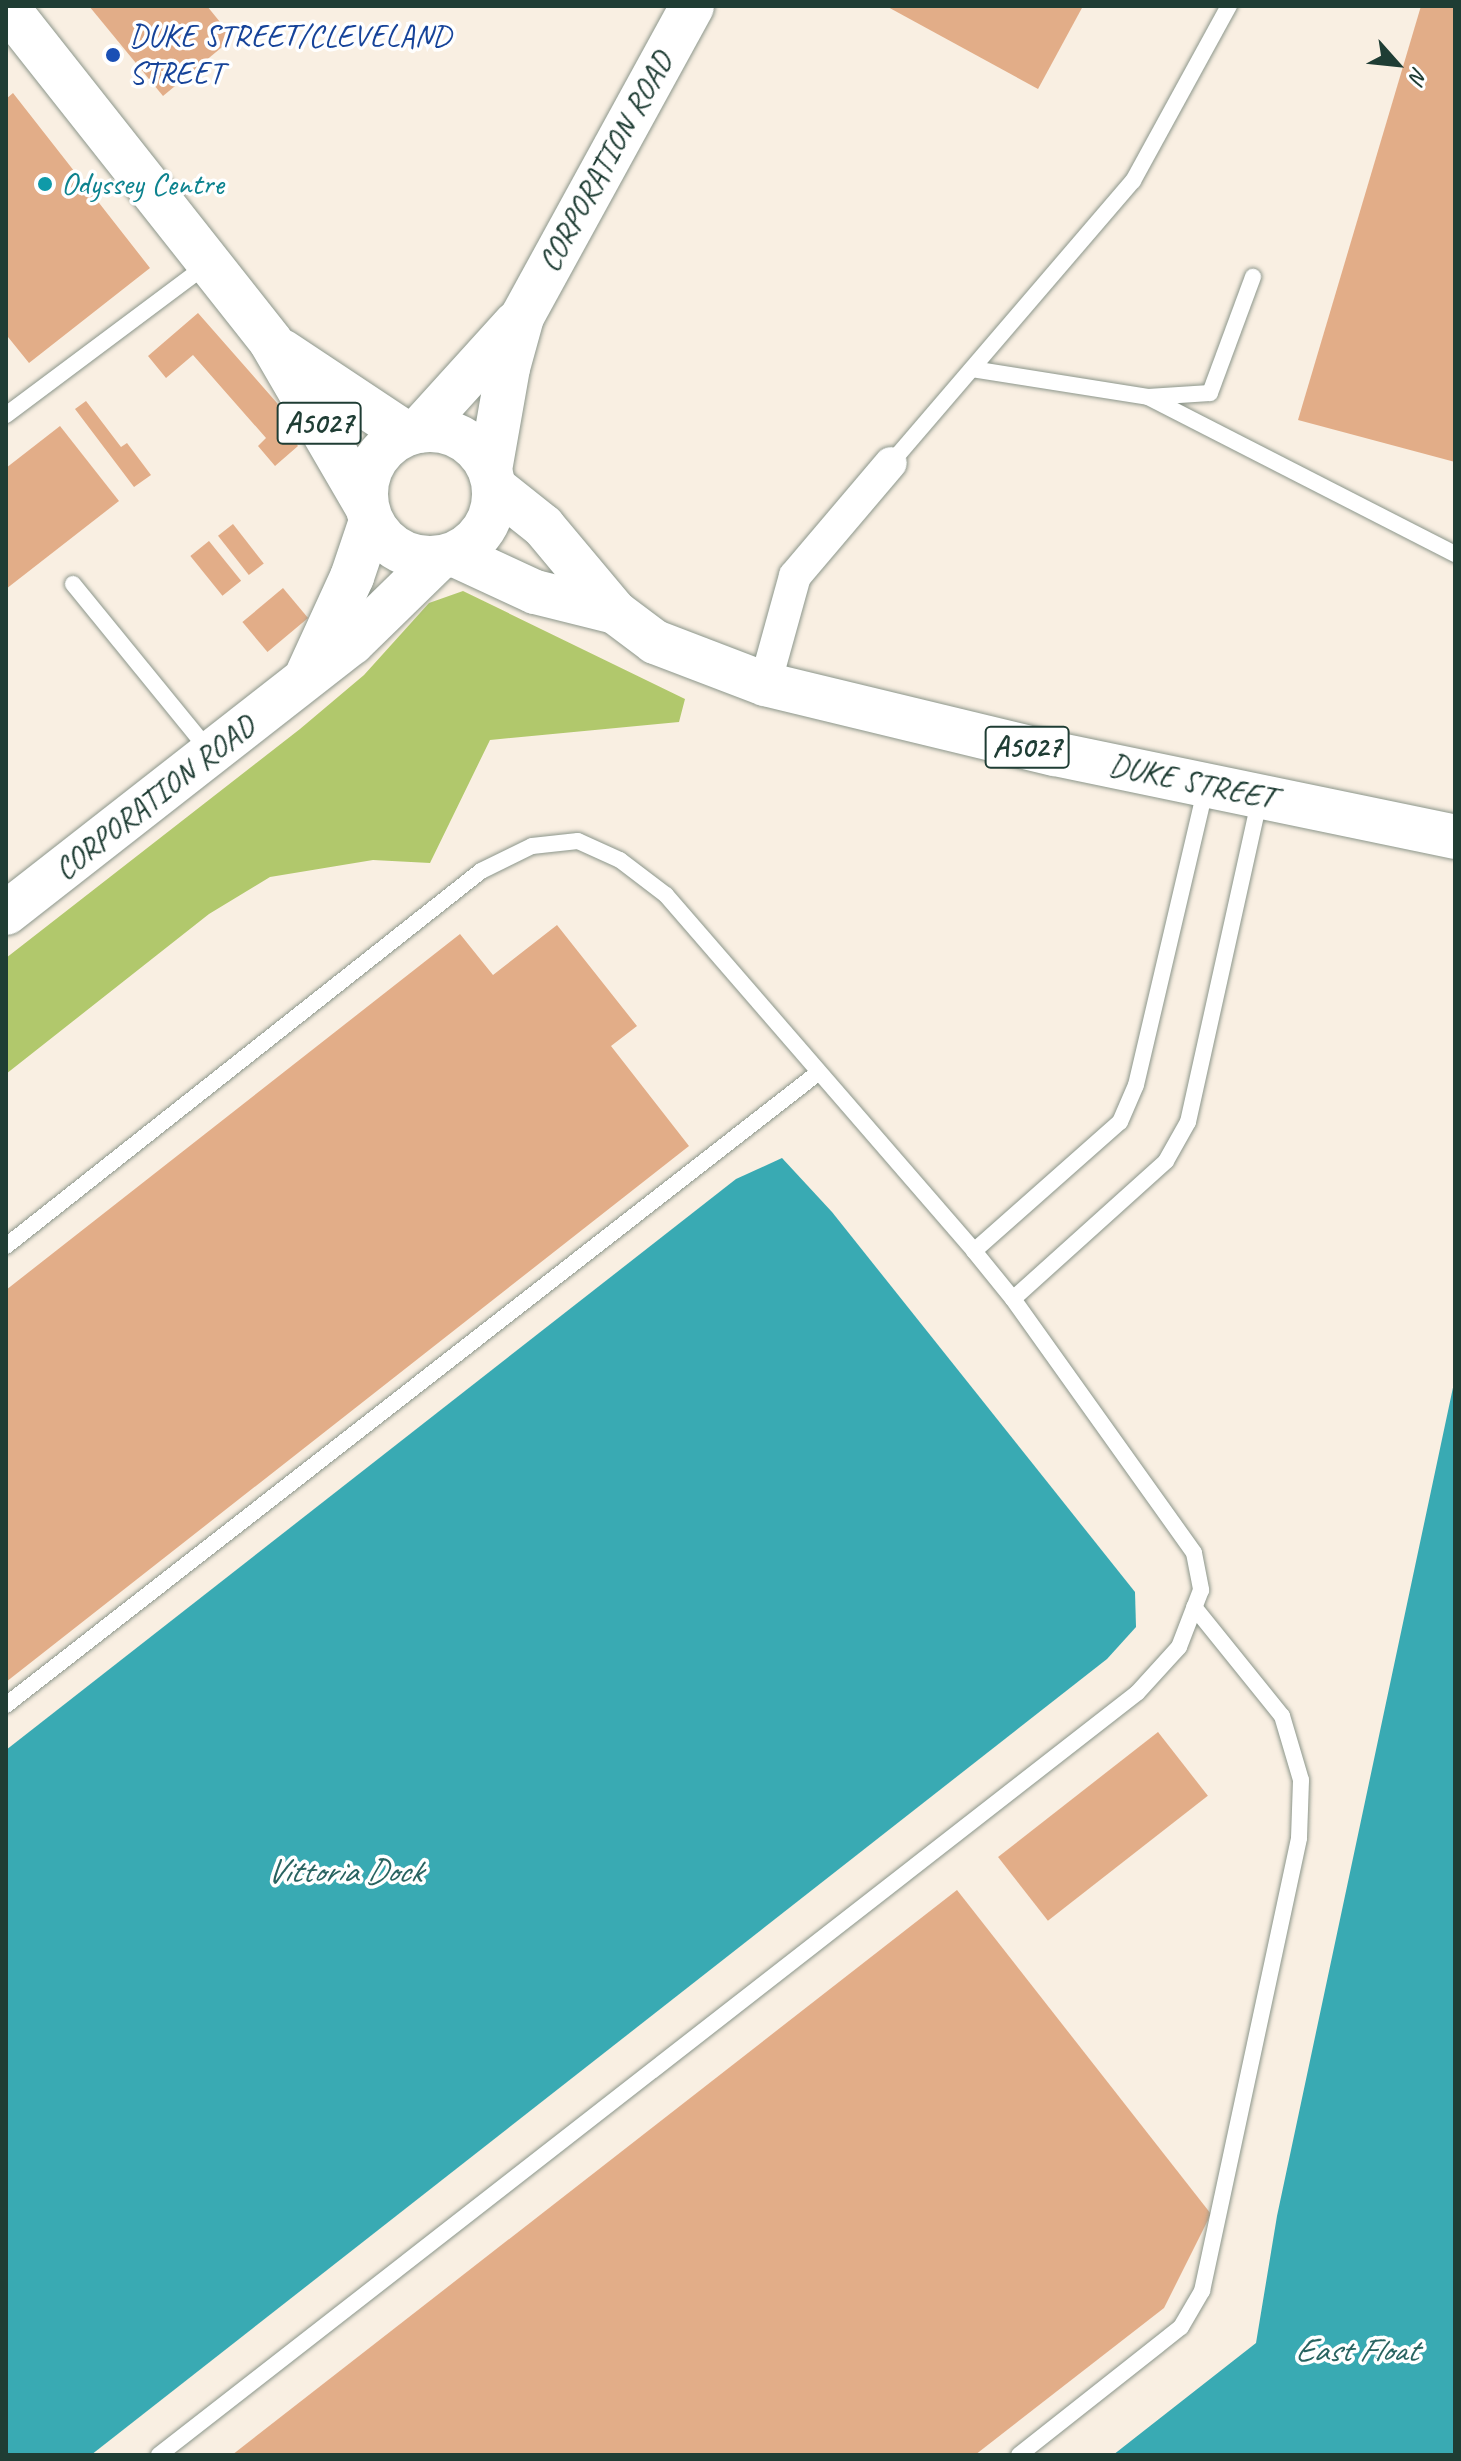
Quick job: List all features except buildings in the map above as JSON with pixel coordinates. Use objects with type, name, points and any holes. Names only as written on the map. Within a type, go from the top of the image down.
[{"type":"main road","name":"A5027","points":[[6,6],[271,342],[368,513]]},
{"type":"main road","name":"CORPORATION ROAD","points":[[492,479],[508,368],[522,317],[692,6]]},
{"type":"main road","name":"CORPORATION ROAD","points":[[412,432],[522,317]]},
{"type":"main road","name":"A5027","points":[[271,342],[316,377],[412,432]]},
{"type":"main road","points":[[444,431],[463,438],[481,455],[492,479],[494,506],[486,527],[472,543],[446,557],[402,553],[379,534],[368,513],[366,486],[373,464],[389,444],[412,432],[444,431]]},
{"type":"main road","name":"DUKE STREET","points":[[492,479],[543,526],[615,612],[655,642],[765,684],[1055,754],[1455,837]]},
{"type":"main road","name":"CORPORATION ROAD","points":[[303,682],[352,577],[368,513]]},
{"type":"main road","name":"CORPORATION ROAD","points":[[6,913],[352,643],[446,557]]},
{"type":"main road","name":"DUKE STREET","points":[[446,557],[535,592],[615,612]]},
{"type":"street","points":[[765,684],[795,576],[891,463]]},
{"type":"lane","points":[[891,463],[1133,181],[1229,6]]},
{"type":"lane","points":[[6,415],[209,263]]},
{"type":"lane","points":[[972,369],[1148,397],[1210,393],[1253,277]]},
{"type":"lane","points":[[1148,397],[1455,554]]},
{"type":"lane","points":[[73,584],[211,754]]},
{"type":"lane","points":[[974,1251],[1120,1122],[1136,1085],[1206,785]]},
{"type":"lane","points":[[1013,1299],[1166,1161],[1188,1122],[1260,796]]},
{"type":"lane","points":[[6,1246],[481,871],[532,846],[578,841],[620,860],[666,895],[974,1251],[1013,1299],[1194,1553],[1201,1590],[1179,1647],[1137,1693],[159,2455]]},
{"type":"lane","points":[[6,1705],[819,1072]]},
{"type":"lane","points":[[1019,2455],[1181,2327],[1202,2291],[1299,1838],[1301,1780],[1282,1716],[1194,1607]]},
{"type":"green space","points":[[463,591],[685,699],[679,722],[490,740],[430,863],[373,860],[270,877],[209,914],[6,1074],[6,958],[300,729],[364,675],[429,603]]},
{"type":"water","name":"Vittoria Dock","points":[[782,1158],[832,1212],[1135,1592],[1136,1627],[1107,1659],[91,2455],[6,2455],[6,1750],[736,1179]]},
{"type":"water","name":"East Float","points":[[1455,1378],[1455,2455],[1113,2455],[1256,2343],[1277,2216]]},
{"type":"place","name":"DUKE STREET/CLEVELAND STREET","points":[[113,55]]},
{"type":"place","name":"Odyssey Centre","points":[[45,184]]}]
